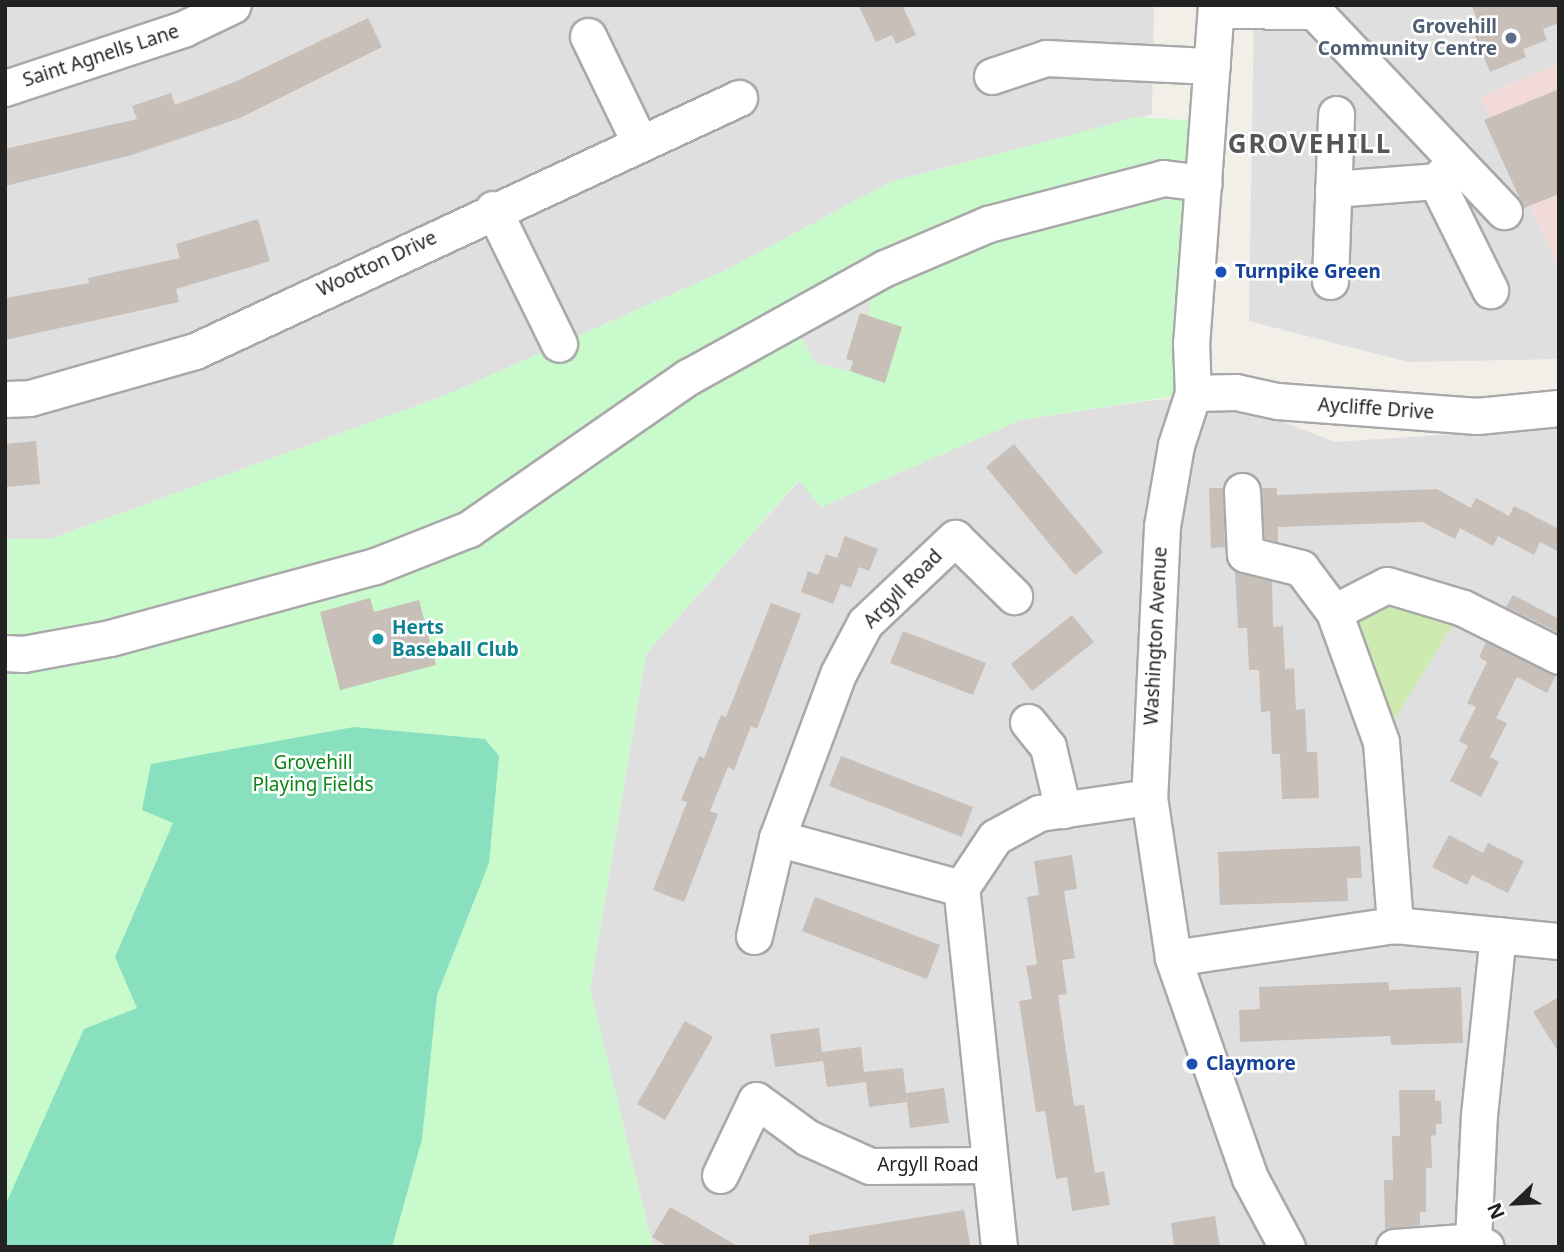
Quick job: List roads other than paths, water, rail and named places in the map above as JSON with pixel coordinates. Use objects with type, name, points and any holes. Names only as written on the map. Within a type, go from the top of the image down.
[{"type":"street","name":"Saint Agnells Lane","points":[[5,88],[177,17],[233,5]]},
{"type":"street","name":"Washington Avenue","points":[[1216,8],[1191,342],[1193,393],[1176,445],[1162,526],[1149,797],[1173,958],[1250,1178],[1287,1247]]},
{"type":"street","points":[[1216,8],[1314,11],[1446,171],[1504,211]]},
{"type":"street","points":[[588,36],[640,143]]},
{"type":"street","points":[[992,76],[1046,58],[1212,66]]},
{"type":"street","name":"Wootton Drive","points":[[5,399],[30,398],[195,351],[493,209],[739,98]]},
{"type":"street","points":[[1330,281],[1336,114]]},
{"type":"street","points":[[1333,190],[1446,171]]},
{"type":"street","points":[[1446,171],[1490,290]]},
{"type":"street","points":[[5,653],[23,654],[110,638],[375,566],[468,529],[688,377],[885,268],[988,224],[1163,178],[1204,183]]},
{"type":"street","points":[[493,209],[559,344]]},
{"type":"street","name":"Aycliffe Drive","points":[[1193,393],[1236,392],[1277,401],[1477,416],[1559,408]]},
{"type":"street","points":[[1242,491],[1245,554],[1284,560],[1301,568],[1334,612],[1381,742],[1395,925]]},
{"type":"street","name":"Argyll Road","points":[[754,936],[778,838],[838,674],[865,623],[955,538],[1014,596]]},
{"type":"street","points":[[1334,612],[1387,585],[1463,608],[1559,656]]},
{"type":"street","points":[[1028,722],[1048,747],[1063,810]]},
{"type":"street","points":[[778,838],[961,888],[995,837],[1039,813],[1149,797]]},
{"type":"street","name":"Argyll Road","points":[[961,888],[999,1247]]},
{"type":"street","points":[[1173,958],[1395,925],[1559,941]]},
{"type":"street","points":[[1394,1247],[1479,1244],[1479,1115],[1498,936]]},
{"type":"street","name":"Argyll Road","points":[[720,1175],[756,1100],[808,1138],[870,1166],[990,1165]]},
{"type":"place","name":"Grovehill Community Centre","points":[[1511,38]]},
{"type":"place","name":"Turnpike Green","points":[[1221,272]]},
{"type":"place","name":"Herts Baseball Club","points":[[378,639]]},
{"type":"place","name":"Claymore","points":[[1192,1064]]},
{"type":"district","name":"GROVEHILL","points":[[1310,144]]},
{"type":"park label","name":"Grovehill Playing Fields","points":[[313,774]]}]
